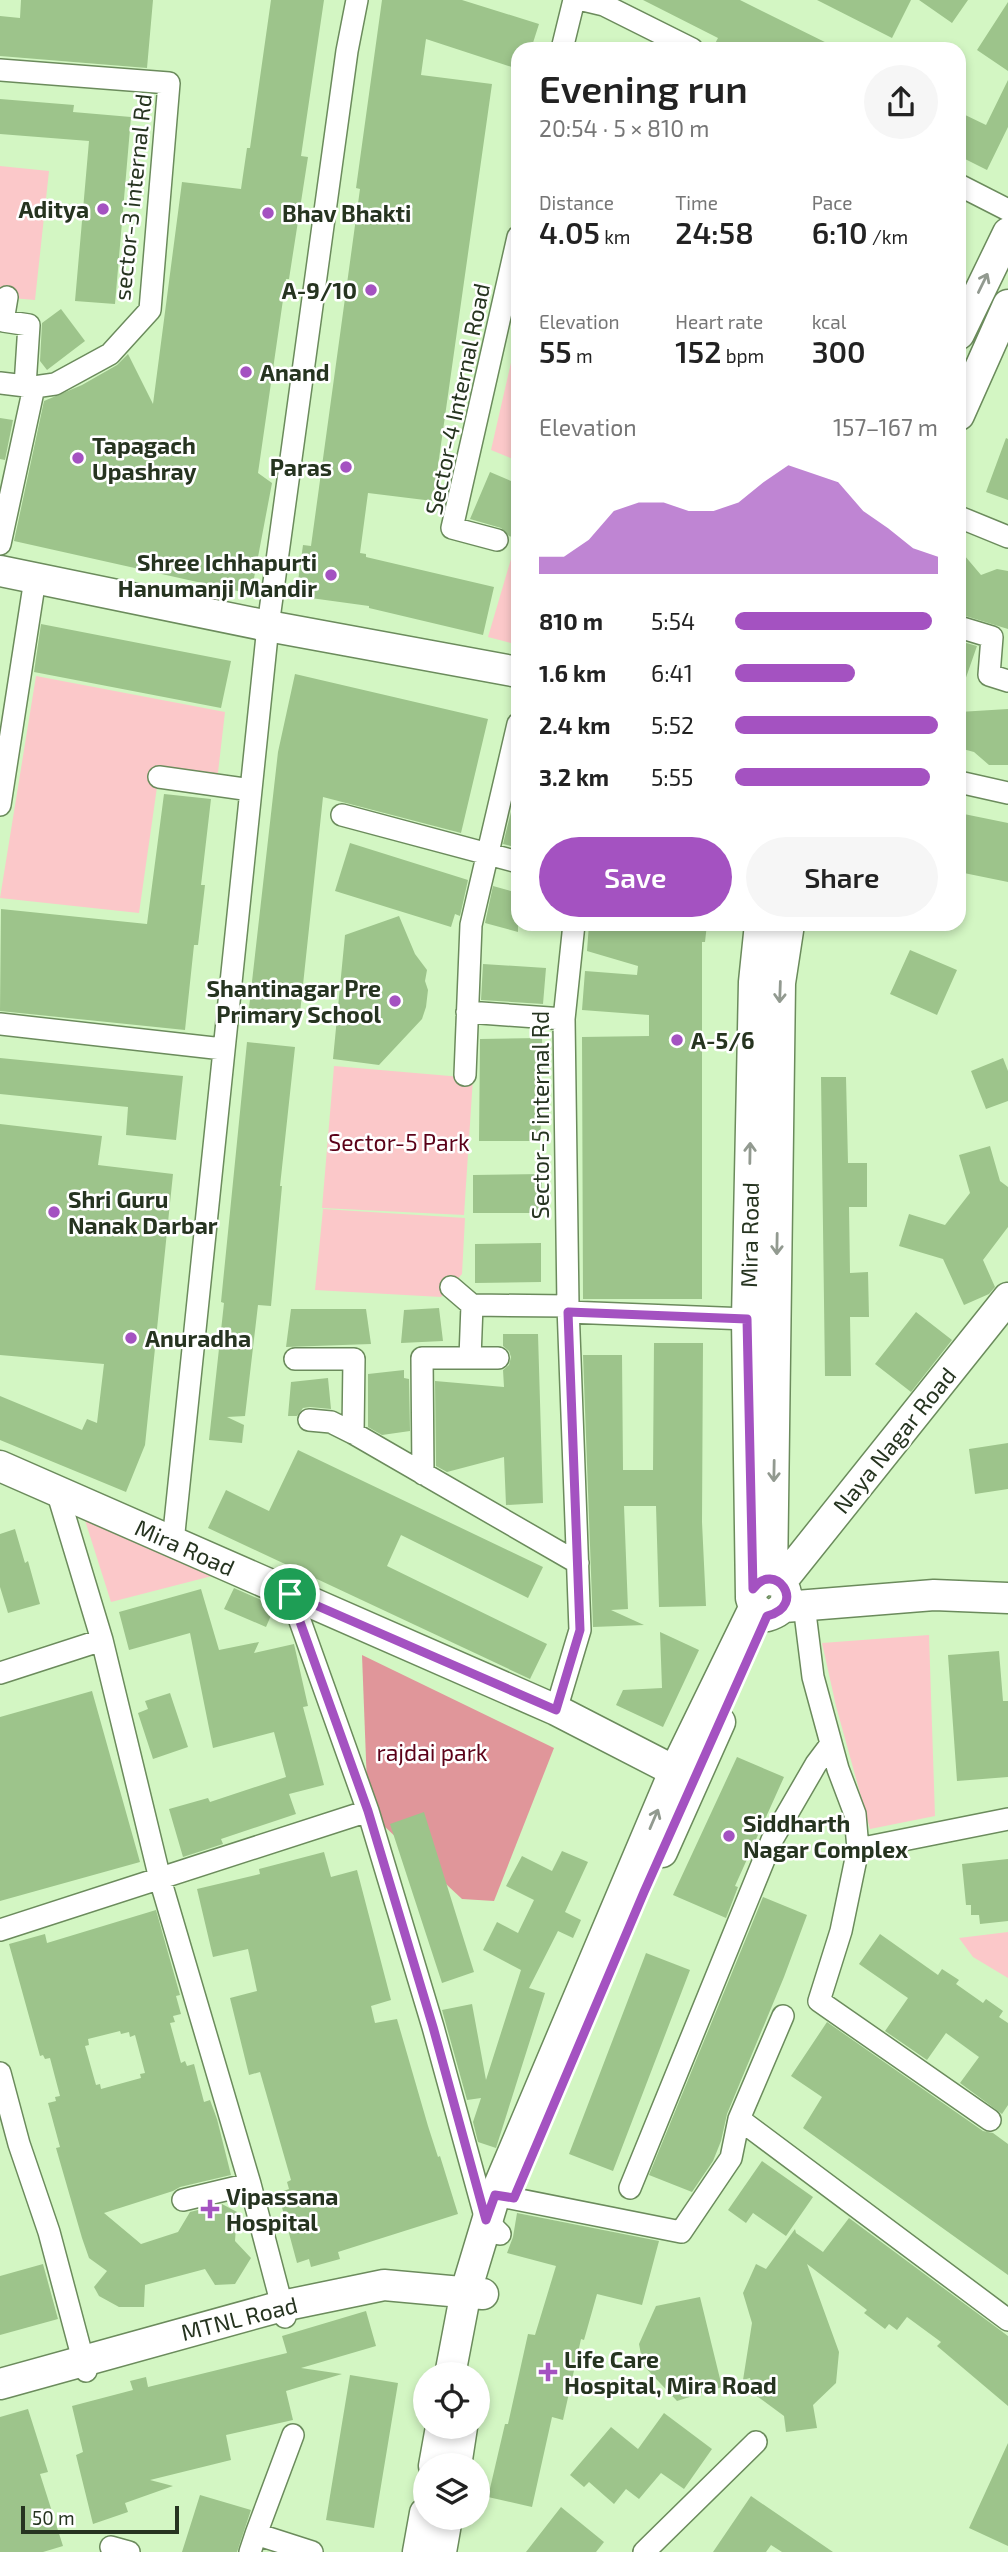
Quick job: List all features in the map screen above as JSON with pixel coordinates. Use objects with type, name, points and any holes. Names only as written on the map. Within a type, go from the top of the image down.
[{"type":"main road","points":[[966,320],[1008,233]]},
{"type":"main road","points":[[966,402],[1000,338],[1008,304]]},
{"type":"main road","points":[[0,571],[268,626],[511,671]]},
{"type":"main road","name":"Mira Road","points":[[759,931],[754,982],[747,1319],[774,1598]]},
{"type":"main road","name":"Mira Road","points":[[454,2362],[499,2212],[644,1892],[684,1776],[774,1598],[780,983],[788,931]]},
{"type":"main road","name":"Naya Nagar Road","points":[[774,1598],[1008,1298]]},
{"type":"main road","name":"Mira Road","points":[[0,1466],[556,1710],[684,1776]]},
{"type":"main road","points":[[774,1598],[934,1595],[1008,1598]]},
{"type":"main road","name":"MTNL Road","points":[[0,2384],[84,2365],[284,2311],[374,2298],[473,2300]]},
{"type":"main road","name":"Mira Road","points":[[471,2362],[473,2300]]},
{"type":"main road","name":"MTNL Road","points":[[0,2396],[84,2365]]},
{"type":"main road","points":[[418,2552],[422,2530]]},
{"type":"main road","points":[[441,2552],[445,2530]]},
{"type":"street","points":[[173,1542],[268,626],[347,51],[357,0]]},
{"type":"street","points":[[564,42],[574,0]]},
{"type":"street","points":[[583,0],[604,5],[678,42]]},
{"type":"street","name":"sector-3 internal Rd","points":[[0,70],[170,83],[150,310],[110,354],[55,384],[29,386],[0,383]]},
{"type":"street","points":[[966,189],[1008,210]]},
{"type":"street","name":"Sector-4 Internal Road","points":[[497,540],[452,528],[511,292]]},
{"type":"street","points":[[0,544],[29,386],[29,326],[3,320],[6,297]]},
{"type":"street","points":[[966,520],[1008,537]]},
{"type":"street","points":[[0,805],[35,579]]},
{"type":"street","points":[[966,629],[992,637],[989,675],[1008,681]]},
{"type":"street","points":[[465,1075],[471,925],[511,753]]},
{"type":"street","points":[[159,778],[251,790]]},
{"type":"street","points":[[966,784],[1008,793]]},
{"type":"street","points":[[342,815],[511,860]]},
{"type":"street","name":"Sector-5 internal Rd","points":[[556,1710],[580,1630],[568,1309],[564,1019],[573,931]]},
{"type":"street","points":[[467,1012],[564,1019]]},
{"type":"street","points":[[0,1024],[223,1049]]},
{"type":"street","points":[[451,1287],[472,1305],[747,1319]]},
{"type":"street","points":[[470,1358],[472,1305]]},
{"type":"street","points":[[423,1474],[422,1358],[498,1358]]},
{"type":"street","points":[[295,1359],[354,1359],[353,1433]]},
{"type":"street","points":[[309,1420],[331,1422],[353,1433],[578,1563]]},
{"type":"street","points":[[57,1491],[103,1640],[160,1879],[250,2184],[284,2311]]},
{"type":"street","points":[[290,1594],[368,1811],[433,2027],[499,2212],[681,2232],[731,2158],[738,2119],[783,2016]]},
{"type":"street","points":[[774,1598],[813,1677],[831,1744],[855,1814],[858,1849],[841,1931],[819,2001],[990,2120]]},
{"type":"street","points":[[0,1673],[103,1640]]},
{"type":"street","points":[[630,2188],[772,1840],[816,1764],[831,1744]]},
{"type":"street","points":[[0,1930],[368,1811]]},
{"type":"street","points":[[858,1849],[1008,1819]]},
{"type":"street","points":[[0,2073],[9,2147],[49,2232],[84,2365]]},
{"type":"street","points":[[738,2119],[1008,2320]]},
{"type":"street","points":[[183,2200],[250,2184]]},
{"type":"street","points":[[293,2435],[253,2543],[312,2552]]},
{"type":"street","points":[[644,2552],[756,2442]]},
{"type":"green space","points":[[0,166],[49,171],[35,300],[0,297]]},
{"type":"green space","points":[[511,363],[511,458],[491,450]]},
{"type":"green space","points":[[511,559],[511,643],[488,637]]},
{"type":"green space","points":[[36,676],[225,712],[217,781],[159,773],[139,913],[0,898]]},
{"type":"green space","name":"Sector-5 Park","points":[[334,1066],[473,1078],[464,1215],[322,1208]]},
{"type":"green space","points":[[323,1209],[465,1218],[462,1274],[441,1297],[315,1290]]},
{"type":"green space","points":[[83,1514],[212,1576],[111,1602]]},
{"type":"green space","points":[[929,1635],[935,1816],[870,1829],[836,1706],[822,1643]]},
{"type":"green space","name":"rajdai park","points":[[362,1655],[554,1748],[494,1901],[462,1899],[368,1811]]},
{"type":"green space","points":[[1008,1932],[1008,1978],[973,1957],[959,1938]]},
{"type":"building","points":[[21,0],[153,0],[147,68],[0,56],[0,16],[20,18]]},
{"type":"building","points":[[271,0],[324,0],[301,156],[308,157],[289,279],[286,279],[258,473],[272,483],[251,594],[14,541],[44,401],[82,385],[117,365],[128,354],[153,404],[182,182],[241,189],[247,148],[250,148]]},
{"type":"building","points":[[382,0],[462,0],[539,24],[533,42],[511,42],[511,67],[426,39],[421,75],[492,84],[433,501],[368,493],[360,553],[366,554],[366,557],[494,587],[483,635],[369,606],[296,596],[303,545],[311,546],[360,189],[356,188]]},
{"type":"building","points":[[643,0],[740,0],[825,42],[716,42],[718,38]]},
{"type":"building","points":[[817,0],[911,0],[892,38]]},
{"type":"building","points":[[919,0],[968,0],[952,23]]},
{"type":"building","points":[[1008,2],[1008,71],[977,50]]},
{"type":"building","points":[[1008,80],[1008,127],[987,170],[966,160],[966,115],[986,125]]},
{"type":"building","name":"Aditya","points":[[0,99],[74,105],[73,112],[131,117],[115,304],[75,301],[89,141],[0,134]]},
{"type":"building","points":[[61,309],[85,341],[47,370],[40,361],[42,323]]},
{"type":"building","points":[[0,418],[13,420],[5,460],[0,459]]},
{"type":"building","points":[[1006,438],[1008,439],[1008,500],[986,492]]},
{"type":"building","points":[[490,472],[511,481],[511,537],[501,528],[470,519]]},
{"type":"building","points":[[966,557],[981,575],[997,569],[1008,571],[1008,629],[966,616]]},
{"type":"building","points":[[41,624],[231,661],[221,708],[34,672]]},
{"type":"building","points":[[966,643],[977,646],[966,678]]},
{"type":"building","points":[[295,674],[488,719],[461,833],[323,797],[300,1013],[249,1008],[278,752]]},
{"type":"building","points":[[1008,709],[1008,765],[989,765],[974,752],[966,750],[966,712]]},
{"type":"building","points":[[164,794],[211,799],[201,885],[205,885],[198,945],[194,945],[185,1030],[0,1011],[1,909],[147,924]]},
{"type":"building","points":[[511,812],[511,846],[503,844]]},
{"type":"building","points":[[966,814],[1008,823],[1008,882],[966,873]]},
{"type":"building","points":[[350,843],[468,880],[460,916],[455,914],[451,927],[335,891]]},
{"type":"building","points":[[493,886],[511,891],[511,930],[485,923]]},
{"type":"building","name":"Shantinagar Pre Primary School","points":[[399,916],[415,954],[427,970],[425,981],[428,990],[422,1019],[379,1065],[333,1059],[345,935]]},
{"type":"building","points":[[588,931],[706,931],[705,942],[702,942],[702,1299],[583,1299],[582,1037],[649,1036],[649,1015],[582,1010],[585,971],[637,975],[638,966],[587,951]]},
{"type":"building","points":[[910,950],[957,970],[937,1015],[890,994]]},
{"type":"building","points":[[483,964],[546,968],[543,1004],[481,1000]]},
{"type":"building","points":[[542,1038],[541,1141],[479,1141],[480,1039]]},
{"type":"building","points":[[247,1042],[295,1047],[280,1186],[271,1306],[258,1305],[245,1416],[227,1417],[244,1425],[242,1443],[209,1440]]},
{"type":"building","points":[[0,1058],[183,1076],[176,1140],[126,1135],[128,1107],[0,1094]]},
{"type":"building","points":[[1003,1058],[1008,1071],[1008,1101],[986,1109],[971,1071]]},
{"type":"building","points":[[821,1077],[846,1077],[848,1163],[867,1163],[867,1207],[849,1207],[850,1273],[868,1272],[869,1317],[850,1317],[851,1376],[825,1376]]},
{"type":"building","points":[[0,1124],[102,1136],[98,1165],[173,1174],[145,1445],[126,1492],[0,1440],[0,1396],[82,1430],[87,1419],[97,1423],[104,1364],[0,1355]]},
{"type":"building","points":[[990,1146],[1000,1181],[1008,1187],[1008,1227],[983,1260],[995,1287],[989,1294],[964,1305],[943,1259],[899,1246],[909,1214],[945,1225],[970,1193],[959,1155]]},
{"type":"building","points":[[542,1174],[542,1213],[473,1213],[473,1175]]},
{"type":"building","points":[[541,1243],[541,1282],[475,1283],[475,1244]]},
{"type":"building","points":[[439,1308],[443,1341],[401,1343],[404,1310]]},
{"type":"building","points":[[291,1309],[366,1309],[371,1344],[286,1347]]},
{"type":"building","points":[[916,1312],[952,1340],[911,1392],[875,1364]]},
{"type":"building","points":[[503,1334],[538,1334],[543,1503],[506,1505],[504,1457],[447,1472],[436,1466],[435,1381],[504,1387],[503,1370],[509,1365],[511,1357],[503,1346]]},
{"type":"building","points":[[654,1343],[703,1343],[702,1522],[706,1606],[659,1607],[656,1506],[624,1506],[628,1609],[611,1610],[644,1625],[593,1627],[583,1355],[622,1355],[623,1470],[653,1470]]},
{"type":"building","points":[[404,1370],[404,1378],[409,1379],[410,1431],[382,1435],[368,1427],[368,1374]]},
{"type":"building","points":[[328,1378],[331,1409],[303,1408],[297,1416],[288,1416],[291,1382]]},
{"type":"building","points":[[1008,1443],[1008,1489],[975,1494],[969,1449]]},
{"type":"building","points":[[298,1450],[543,1567],[528,1598],[401,1535],[387,1566],[547,1644],[530,1679],[208,1528],[226,1490],[269,1511]]},
{"type":"building","points":[[15,1529],[25,1563],[28,1561],[40,1604],[8,1613],[0,1587],[0,1534]]},
{"type":"building","points":[[234,1588],[275,1606],[266,1627],[224,1609]]},
{"type":"building","points":[[201,1589],[219,1650],[259,1642],[254,1653],[294,1644],[308,1706],[303,1707],[324,1785],[289,1794],[296,1814],[221,1839],[223,1844],[183,1857],[169,1809],[208,1798],[210,1802],[286,1777],[274,1732],[213,1748],[190,1633],[129,1650],[119,1612]]},
{"type":"building","points":[[660,1632],[699,1650],[663,1727],[616,1705],[623,1690],[662,1688]]},
{"type":"building","points":[[999,1651],[1003,1701],[1008,1701],[1008,1777],[957,1781],[948,1655]]},
{"type":"building","points":[[92,1691],[140,1862],[0,1901],[0,1717]]},
{"type":"building","points":[[170,1693],[188,1747],[153,1759],[138,1713],[148,1709],[145,1701]]},
{"type":"building","name":"Siddharth Nagar Complex","points":[[737,1757],[784,1777],[735,1886],[738,1887],[726,1918],[673,1895]]},
{"type":"building","points":[[424,1812],[474,1972],[442,1983],[390,1824]]},
{"type":"building","points":[[562,1851],[588,1862],[565,1912],[581,1920],[573,1938],[558,1931],[529,1988],[545,1993],[496,2148],[478,2142],[473,2122],[481,2098],[467,2100],[442,2010],[472,2004],[486,2080],[521,1970],[483,1950],[497,1922],[518,1933],[534,1900],[506,1886],[522,1856],[552,1871]]},
{"type":"building","points":[[324,1852],[331,1877],[357,1870],[391,2000],[371,2006],[375,2023],[397,2019],[428,2126],[458,2214],[338,2252],[340,2259],[311,2267],[309,2259],[297,2263],[280,2200],[283,2199],[281,2192],[289,2189],[287,2182],[291,2180],[260,2072],[249,2075],[230,1998],[257,1991],[248,1949],[213,1957],[197,1889],[260,1874],[259,1869]]},
{"type":"building","points":[[1008,1859],[1008,1921],[980,1924],[979,1915],[971,1915],[971,1905],[966,1905],[962,1864]]},
{"type":"building","points":[[763,1897],[807,1915],[727,2114],[713,2161],[692,2192],[649,2175]]},
{"type":"building","points":[[156,1910],[180,1995],[176,1996],[181,2014],[173,2016],[175,2022],[170,2023],[181,2063],[185,2061],[187,2066],[194,2064],[204,2102],[210,2100],[217,2119],[231,2175],[180,2187],[104,2213],[141,2244],[178,2232],[190,2212],[222,2204],[237,2212],[235,2241],[251,2258],[235,2284],[215,2285],[205,2269],[145,2285],[144,2307],[119,2307],[99,2296],[94,2287],[107,2271],[89,2258],[82,2238],[56,2148],[60,2147],[48,2103],[56,2101],[55,2097],[60,2096],[50,2058],[40,2056],[9,1944],[45,1934],[47,1943]],"holes":[[[120,2031],[121,2034],[129,2032],[130,2037],[135,2035],[145,2073],[140,2074],[141,2078],[101,2089],[100,2084],[96,2085],[85,2046],[89,2045],[88,2039]]]},
{"type":"building","points":[[880,1934],[938,1975],[942,1969],[959,1980],[956,1984],[983,2003],[986,1999],[1003,2011],[999,2017],[1008,2023],[1008,2105],[1002,2114],[960,2083],[979,2057],[946,2033],[927,2060],[885,2031],[908,1998],[859,1964]]},
{"type":"building","points":[[646,1953],[690,1970],[613,2171],[569,2154]]},
{"type":"building","points":[[827,2022],[983,2131],[993,2133],[1008,2144],[1008,2275],[803,2128],[822,2097],[791,2076]]},
{"type":"building","points":[[762,2161],[813,2197],[786,2236],[753,2213],[746,2223],[728,2210]]},
{"type":"building","points":[[517,2213],[659,2241],[642,2305],[597,2294],[584,2340],[581,2339],[563,2420],[552,2417],[532,2507],[490,2497],[528,2334],[535,2335],[556,2266],[507,2253]]},
{"type":"building","points":[[849,2218],[1008,2336],[1008,2406],[937,2346],[941,2342],[907,2317],[897,2330],[889,2324],[885,2329],[864,2313],[867,2310],[807,2264],[839,2352],[836,2383],[813,2405],[817,2428],[786,2432],[784,2416],[754,2394],[750,2378],[743,2380],[752,2323],[743,2293],[756,2264],[766,2269],[795,2229],[796,2233],[823,2252]]},
{"type":"building","points":[[43,2264],[58,2319],[0,2335],[0,2276]]},
{"type":"building","points":[[700,2297],[722,2387],[677,2401],[643,2365],[639,2344],[656,2306]]},
{"type":"building","points":[[366,2311],[376,2346],[301,2368],[342,2374],[286,2391],[293,2420],[226,2435],[231,2460],[150,2480],[173,2486],[125,2503],[128,2512],[93,2524],[76,2455],[83,2452],[72,2406],[133,2390],[130,2381],[146,2377],[148,2387],[287,2353],[282,2336]]},
{"type":"building","points":[[350,2375],[398,2383],[374,2528],[326,2520]]},
{"type":"building","points":[[28,2409],[48,2472],[40,2474],[63,2546],[43,2552],[0,2552],[0,2417]]},
{"type":"building","points":[[664,2413],[712,2449],[684,2489],[661,2473],[639,2499],[626,2489],[614,2504],[589,2482],[584,2487],[570,2475],[611,2427],[638,2449]]},
{"type":"building","points":[[1008,2443],[1008,2546],[969,2528]]},
{"type":"building","points":[[200,2495],[251,2510],[237,2552],[182,2552]]},
{"type":"building","points":[[751,2496],[833,2552],[782,2552],[771,2545],[766,2552],[713,2552]]},
{"type":"building","points":[[561,2507],[604,2542],[596,2552],[526,2552]]},
{"type":"place","name":"Aditya","points":[[103,209]]},
{"type":"place","name":"Bhav Bhakti","points":[[268,213]]},
{"type":"place","name":"A-9/10","points":[[371,290]]},
{"type":"place","name":"Anand","points":[[246,372]]},
{"type":"place","name":"Tapagach Upashray","points":[[78,458]]},
{"type":"place","name":"Paras","points":[[346,467]]},
{"type":"place","name":"Shree Ichhapurti Hanumanji Mandir","points":[[331,575]]},
{"type":"place","name":"Shantinagar Pre Primary School","points":[[395,1001]]},
{"type":"place","name":"A-5/6","points":[[677,1040]]},
{"type":"place","name":"Shri Guru Nanak Darbar","points":[[54,1212]]},
{"type":"place","name":"Anuradha","points":[[131,1338]]},
{"type":"place","name":"Siddharth Nagar Complex","points":[[729,1836]]},
{"type":"place","name":"Vipassana Hospital","points":[[210,2209]]},
{"type":"place","name":"Life Care Hospital, Mira Road","points":[[548,2372]]},
{"type":"route","points":[[568,1312],[747,1319],[753,1589],[764,1579],[772,1579],[781,1583],[786,1590],[787,1599],[778,1613],[767,1616],[644,1892],[514,2198],[495,2195],[486,2220],[433,2027],[368,1811],[290,1594],[556,1710],[580,1630],[568,1312]]}]
